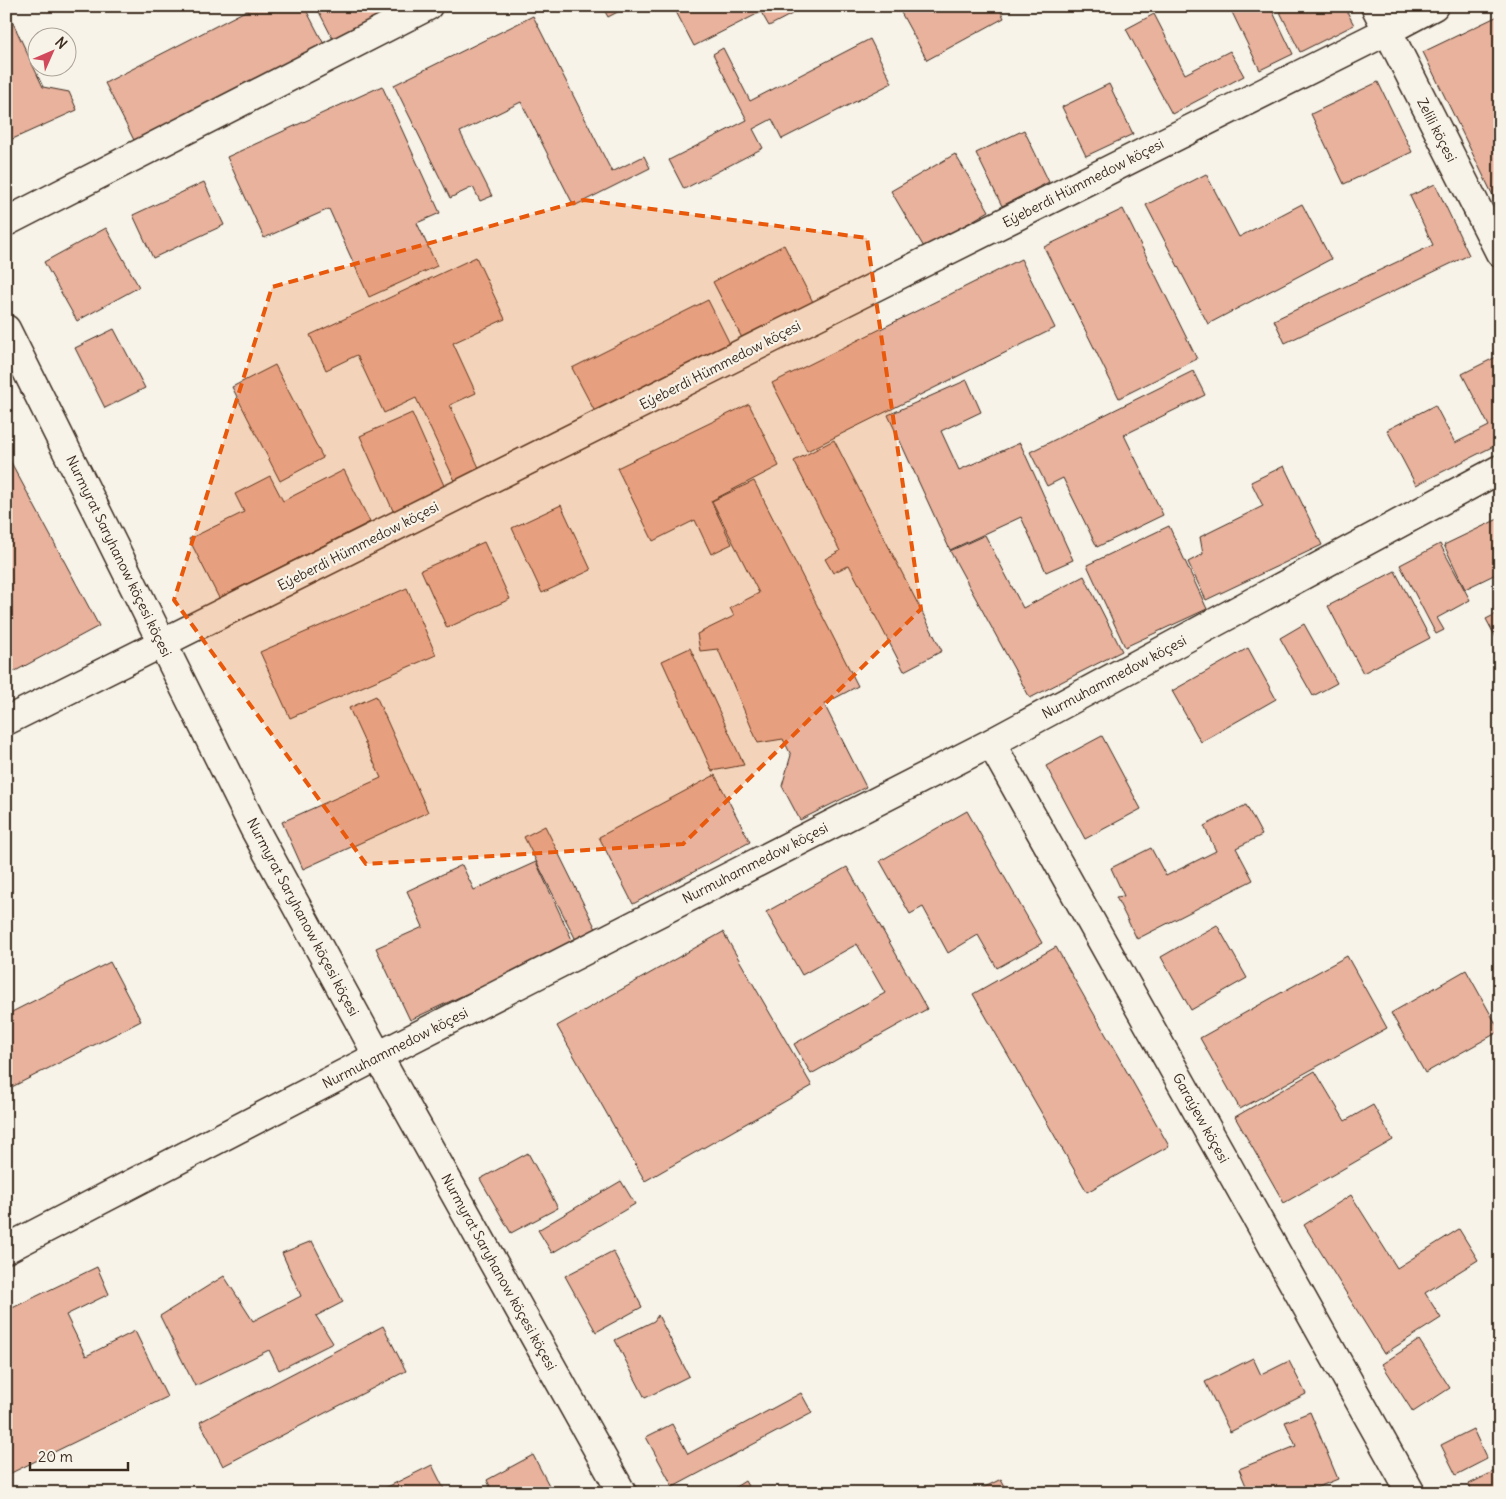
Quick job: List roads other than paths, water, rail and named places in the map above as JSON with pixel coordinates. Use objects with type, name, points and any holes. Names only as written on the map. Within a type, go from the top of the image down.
[{"type":"street","points":[[6,222],[428,6]]},
{"type":"street","name":"Zelili köçesi","points":[[1375,6],[1500,253]]},
{"type":"street","name":"Eýeberdi Hümmedow köçesi","points":[[6,721],[1434,6]]},
{"type":"street","name":"Nurmyrat Saryhanow köçesi köçesi","points":[[6,330],[254,828],[378,1056],[622,1493]]},
{"type":"street","name":"Nurmuhammedow köçesi","points":[[6,1249],[378,1056],[991,743],[1500,469]]},
{"type":"street","name":"Garaýew köçesi","points":[[991,743],[1411,1493]]}]
